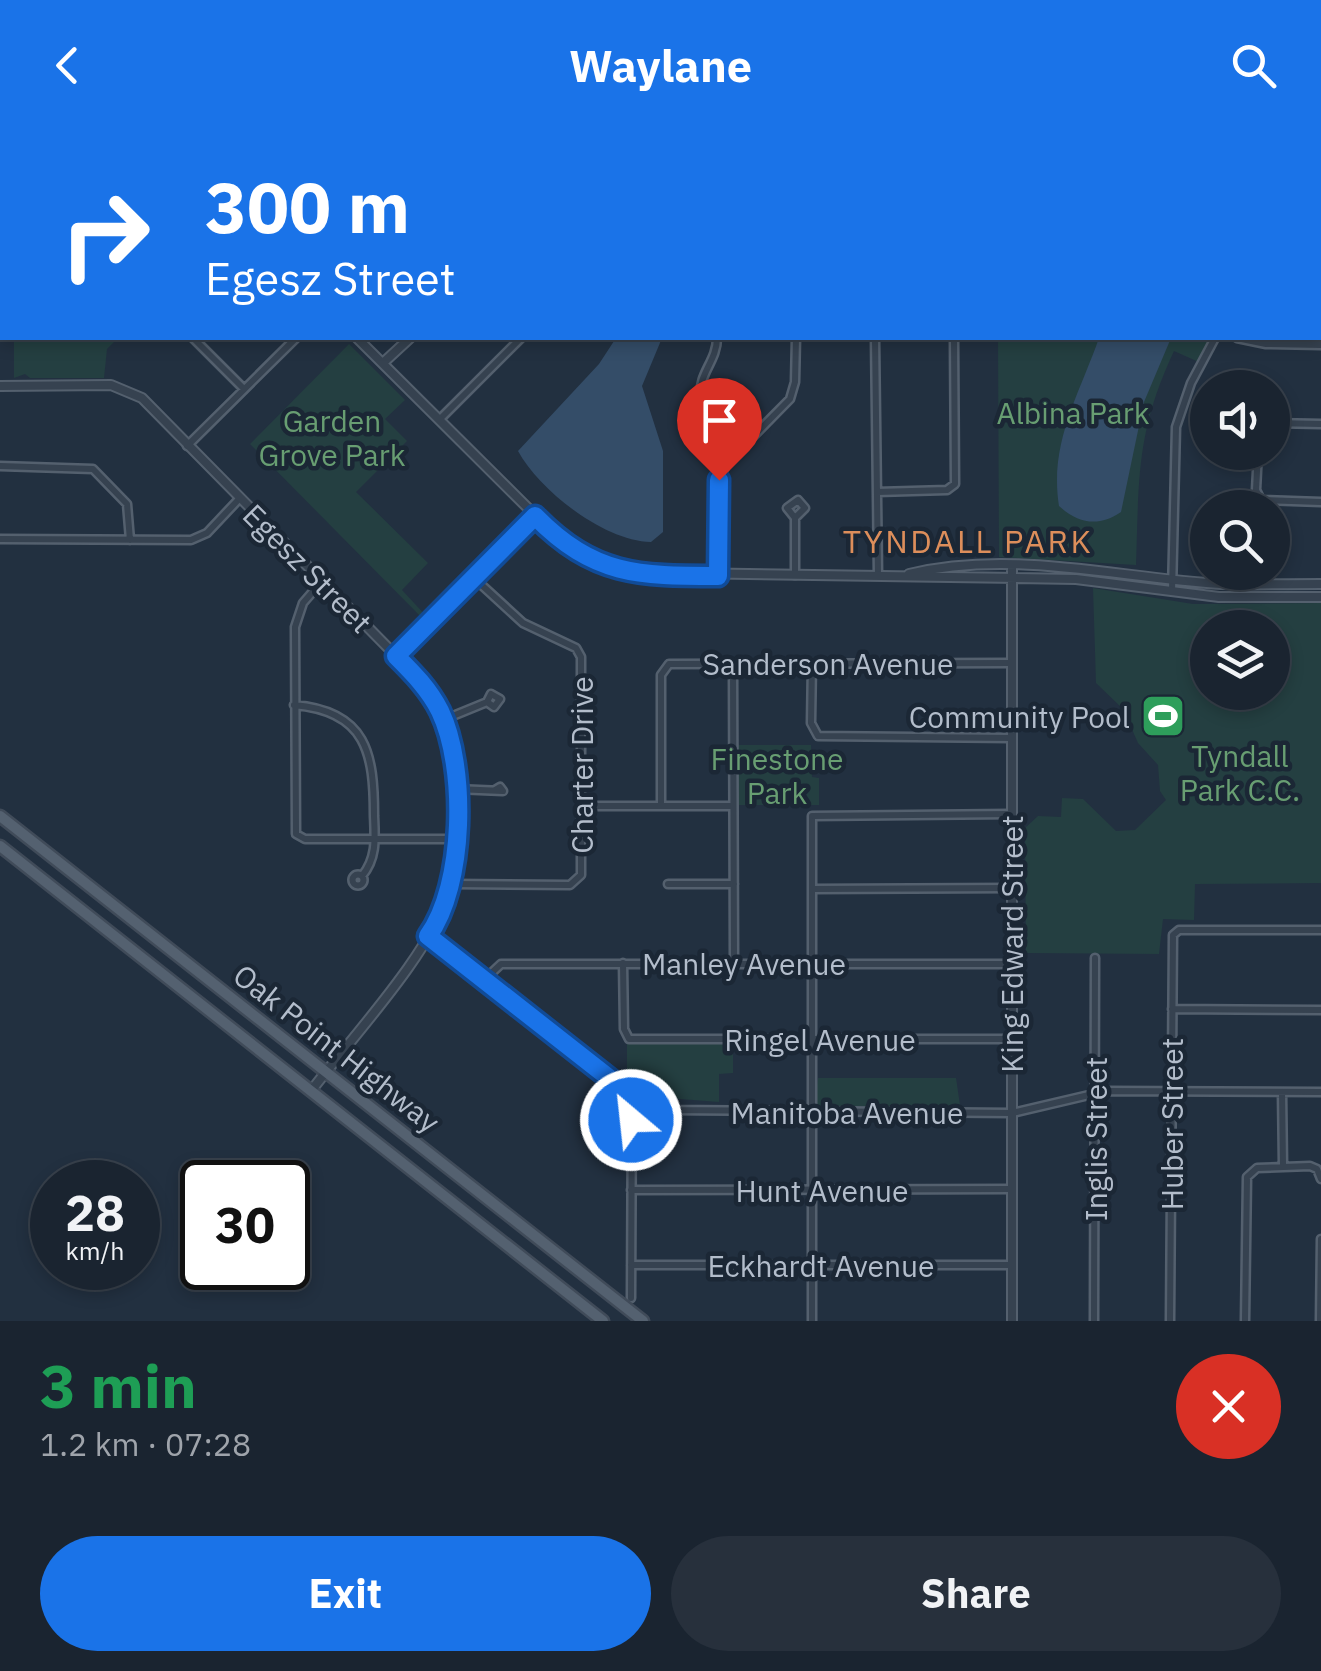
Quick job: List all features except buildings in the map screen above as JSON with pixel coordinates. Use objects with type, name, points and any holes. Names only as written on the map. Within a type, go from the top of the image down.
[{"type":"main road","name":"Oak Point Highway","points":[[0,816],[643,1321]]},
{"type":"main road","name":"Oak Point Highway","points":[[0,846],[603,1321]]},
{"type":"main road","points":[[90,916],[105,898]]},
{"type":"main road","points":[[427,1182],[442,1163]]},
{"type":"main road","points":[[559,1286],[575,1267]]},
{"type":"street","points":[[195,340],[244,389]]},
{"type":"street","points":[[187,446],[294,340]]},
{"type":"street","points":[[360,340],[562,542],[605,566],[643,575],[1076,579],[1219,597],[1321,597]]},
{"type":"street","points":[[384,362],[408,340]]},
{"type":"street","points":[[440,419],[519,340]]},
{"type":"street","points":[[717,340],[716,356],[700,382],[701,396],[746,444]]},
{"type":"street","points":[[718,576],[719,480],[792,394],[796,340]]},
{"type":"street","points":[[876,340],[878,575]]},
{"type":"street","points":[[877,492],[946,490],[955,484],[954,340]]},
{"type":"street","points":[[1172,590],[1176,427],[1191,383],[1214,340]]},
{"type":"street","points":[[1247,340],[1266,344],[1315,342]]},
{"type":"street","name":"Egesz Street","points":[[0,386],[127,388],[142,398],[396,656],[426,688],[444,720],[456,788],[452,884],[428,936],[311,1090]]},
{"type":"street","points":[[1290,423],[1321,424]]},
{"type":"street","points":[[0,466],[93,469],[127,504],[130,540]]},
{"type":"street","points":[[1257,470],[1256,490],[1260,500],[1321,502]]},
{"type":"street","points":[[0,540],[201,538],[239,499]]},
{"type":"street","points":[[396,656],[535,516]]},
{"type":"street","points":[[795,518],[795,575]]},
{"type":"street","points":[[904,575],[1012,566],[1090,568],[1220,584],[1321,584]]},
{"type":"street","name":"King Edward Street","points":[[1012,566],[1012,1321]]},
{"type":"street","name":"Charter Drive","points":[[452,884],[575,884],[580,875],[580,653],[523,623],[474,578]]},
{"type":"street","points":[[322,581],[303,603],[295,627],[296,834],[305,839],[456,839]]},
{"type":"street","name":"Sanderson Avenue","points":[[661,806],[662,671],[674,663],[1012,663]]},
{"type":"street","points":[[812,663],[811,723],[818,736],[1012,738]]},
{"type":"street","points":[[733,664],[734,963]]},
{"type":"street","points":[[444,720],[487,702]]},
{"type":"street","points":[[294,705],[324,709],[348,724],[364,742],[374,771],[375,840],[372,861],[362,876]]},
{"type":"street","points":[[456,788],[495,790]]},
{"type":"street","points":[[582,806],[734,806]]},
{"type":"street","points":[[812,1321],[815,814],[1011,814]]},
{"type":"street","points":[[668,884],[734,884]]},
{"type":"street","points":[[812,889],[1012,888]]},
{"type":"street","name":"Huber Street","points":[[1170,1321],[1173,936],[1179,930],[1321,930]]},
{"type":"street","name":"Manitoba Avenue","points":[[428,936],[632,1096],[668,1110],[1012,1113],[1095,1093],[1321,1092]]},
{"type":"street","name":"Inglis Street","points":[[1094,1321],[1095,958]]},
{"type":"street","name":"Ringel Avenue","points":[[623,963],[624,1029],[629,1038],[1012,1039]]},
{"type":"street","name":"Manley Avenue","points":[[484,980],[501,964],[1011,964]]},
{"type":"street","points":[[1172,1009],[1321,1010]]},
{"type":"street","points":[[1282,1092],[1283,1166]]},
{"type":"street","points":[[631,1298],[632,1096]]},
{"type":"street","points":[[1245,1321],[1246,1180],[1257,1168],[1283,1166],[1314,1167],[1321,1179]]},
{"type":"street","name":"Hunt Avenue","points":[[631,1190],[1012,1189]]},
{"type":"street","points":[[1320,1321],[1321,1239]]},
{"type":"street","name":"Eckhardt Avenue","points":[[631,1265],[1012,1265]]},
{"type":"green space","points":[[14,340],[116,340],[107,349],[104,378],[30,378],[25,374],[14,378]]},
{"type":"green space","name":"Albina Park","points":[[998,340],[1211,340],[1201,363],[1174,351],[1152,406],[1142,456],[1136,565],[999,557]]},
{"type":"green space","name":"Garden Grove Park","points":[[349,344],[405,400],[385,419],[407,441],[356,492],[428,563],[402,590],[428,618],[425,621],[250,444]]},
{"type":"green space","name":"Tyndall Park C.C.","points":[[1093,588],[1193,604],[1321,603],[1321,883],[1195,884],[1194,920],[1163,919],[1159,954],[1026,953],[1025,828],[1038,816],[1061,817],[1062,798],[1083,799],[1116,831],[1135,830],[1166,800],[1160,791],[1158,765],[1138,743],[1123,709],[1096,683]]},
{"type":"green space","name":"Finestone Park","points":[[736,745],[811,745],[812,777],[819,778],[819,805],[736,805]]},
{"type":"green space","points":[[627,1041],[733,1043],[733,1073],[719,1074],[719,1102],[654,1097],[627,1081]]},
{"type":"green space","points":[[818,1078],[956,1078],[960,1105],[820,1107],[815,1102]]},
{"type":"water","points":[[615,340],[661,340],[642,386],[663,451],[663,532],[651,542],[613,533],[575,511],[541,482],[518,451],[599,364]]},
{"type":"water","points":[[1098,340],[1170,340],[1144,402],[1121,512],[1105,520],[1074,517],[1059,506],[1058,461],[1068,420]]},
{"type":"place","name":"Community Pool","points":[[1163,716]]},
{"type":"district","name":"TYNDALL PARK","points":[[968,541]]},
{"type":"route","points":[[631,1120],[632,1096],[428,936],[452,884],[454,756],[440,710],[426,688],[396,656],[535,516],[575,551],[623,572],[718,576],[719,480]]}]
